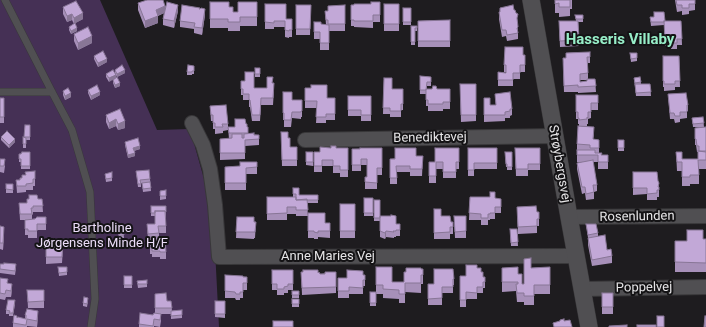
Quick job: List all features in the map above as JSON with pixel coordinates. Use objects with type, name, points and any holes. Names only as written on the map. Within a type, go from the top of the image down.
[{"type":"street","name":"Strøybergsvej","points":[[531,0],[589,327]]},
{"type":"street","name":"Anne Maries Vej","points":[[192,123],[203,145],[210,169],[215,205],[219,257],[576,256]]},
{"type":"street","name":"Benediktevej","points":[[305,140],[554,136]]},
{"type":"street","name":"Rosenlunden","points":[[569,217],[706,216]]},
{"type":"street","name":"Poppelvej","points":[[582,289],[706,287]]},
{"type":"lane","points":[[5,0],[72,130],[90,192],[95,299],[91,327]]},
{"type":"lane","points":[[0,92],[52,92]]},
{"type":"green space","name":"Bartholine Jørgensens Minde H/F","points":[[0,0],[100,0],[157,130],[190,129],[213,211],[219,327],[0,327]]},
{"type":"building","points":[[147,0],[163,0],[165,6],[156,10],[158,16],[145,21],[138,3]]},
{"type":"building","points":[[555,0],[570,0],[570,7],[559,7],[559,3],[555,4]]},
{"type":"building","points":[[676,0],[695,0],[695,4],[689,4],[689,8],[682,8],[682,5],[677,5]]},
{"type":"building","points":[[76,1],[83,13],[74,18],[72,14],[67,16],[63,7]]},
{"type":"building","points":[[167,2],[178,5],[174,21],[163,19]]},
{"type":"building","points":[[210,2],[229,2],[229,7],[233,7],[233,12],[238,12],[238,2],[257,2],[257,17],[240,17],[240,22],[228,22],[228,19],[210,19]]},
{"type":"building","points":[[371,2],[380,2],[380,15],[373,15],[373,21],[351,20],[351,5],[371,4]]},
{"type":"building","points":[[265,4],[286,4],[286,19],[292,19],[292,30],[285,30],[285,21],[274,21],[274,23],[265,22]]},
{"type":"building","points":[[384,4],[399,4],[399,24],[384,24]]},
{"type":"building","points":[[182,5],[205,9],[202,28],[194,27],[195,23],[180,21]]},
{"type":"building","points":[[296,5],[311,5],[310,29],[296,29]]},
{"type":"building","points":[[345,5],[345,24],[328,24],[325,11],[328,11],[328,6]]},
{"type":"building","points":[[513,5],[514,10],[518,14],[518,33],[507,35],[506,30],[502,30],[499,12],[500,8]]},
{"type":"building","points":[[403,8],[411,8],[411,22],[403,22]]},
{"type":"building","points":[[654,12],[664,12],[665,21],[651,22],[650,17],[654,17]]},
{"type":"building","points":[[575,15],[583,15],[583,19],[576,19]]},
{"type":"building","points":[[450,20],[450,41],[418,41],[418,21]]},
{"type":"building","points":[[559,21],[578,21],[579,40],[560,41]]},
{"type":"building","points":[[664,21],[681,21],[682,39],[677,39],[677,43],[671,43],[671,39],[665,40]]},
{"type":"building","points":[[314,22],[321,22],[321,24],[329,25],[329,43],[320,43],[320,32],[314,32]]},
{"type":"building","points":[[75,23],[77,28],[71,31],[69,27]]},
{"type":"building","points":[[411,26],[417,26],[417,28],[415,28],[415,42],[411,42]]},
{"type":"building","points":[[88,27],[92,36],[78,43],[74,34]]},
{"type":"building","points":[[505,47],[523,47],[523,55],[525,55],[525,65],[520,65],[520,73],[513,73],[513,80],[498,80],[498,72],[506,73],[506,65],[504,65]]},
{"type":"building","points":[[103,51],[107,59],[98,63],[94,56]]},
{"type":"building","points":[[590,52],[590,57],[587,57],[588,73],[580,74],[580,82],[587,81],[587,79],[595,79],[596,86],[564,86],[563,58],[566,58],[566,53]]},
{"type":"building","points":[[630,53],[637,53],[637,58],[631,59]]},
{"type":"building","points":[[663,56],[679,56],[680,81],[675,81],[675,84],[664,84]]},
{"type":"building","points":[[122,65],[125,70],[117,74],[115,70]]},
{"type":"building","points":[[188,65],[194,66],[194,71],[187,72]]},
{"type":"building","points":[[255,68],[260,68],[260,74],[255,74]]},
{"type":"building","points":[[113,70],[116,75],[109,78],[106,74]]},
{"type":"building","points":[[245,72],[254,72],[254,88],[267,88],[267,77],[273,77],[273,98],[261,98],[260,115],[252,115],[249,94],[243,94],[243,89],[241,89],[241,81],[245,81]]},
{"type":"building","points":[[420,76],[431,77],[431,82],[427,82],[426,90],[420,90]]},
{"type":"building","points":[[117,77],[120,83],[115,85],[113,80]]},
{"type":"building","points":[[640,77],[641,82],[635,83],[634,78]]},
{"type":"building","points":[[384,78],[392,78],[392,89],[403,89],[403,104],[401,104],[401,111],[390,111],[390,108],[383,108]]},
{"type":"building","points":[[460,84],[476,84],[476,115],[461,115]]},
{"type":"building","points":[[635,84],[650,84],[651,92],[636,93]]},
{"type":"building","points":[[97,85],[100,92],[91,96],[88,90]]},
{"type":"building","points":[[311,85],[327,85],[327,98],[335,98],[335,114],[326,114],[326,117],[316,117],[317,101],[305,101],[305,88],[311,88]]},
{"type":"building","points":[[433,86],[436,86],[437,89],[450,89],[450,102],[443,102],[443,104],[428,104],[428,100],[426,100],[426,89],[432,89]]},
{"type":"building","points":[[68,88],[71,93],[65,96],[63,91]]},
{"type":"building","points":[[283,92],[292,92],[292,100],[302,100],[302,111],[292,112],[291,120],[284,120]]},
{"type":"building","points":[[510,92],[512,109],[510,109],[510,111],[505,112],[505,115],[484,115],[484,98],[490,98],[490,105],[496,105],[495,94]]},
{"type":"building","points":[[686,93],[688,105],[687,112],[680,112],[680,116],[675,116],[674,113],[670,113],[668,94]]},
{"type":"building","points":[[576,95],[598,95],[598,103],[591,103],[591,112],[588,112],[587,119],[579,120],[578,118],[578,112],[576,112]]},
{"type":"building","points":[[348,96],[371,96],[371,115],[361,115],[361,110],[348,110]]},
{"type":"building","points":[[0,98],[4,98],[4,117],[0,117]]},
{"type":"building","points":[[226,105],[228,124],[222,124],[223,127],[215,127],[210,106]]},
{"type":"building","points":[[120,109],[125,121],[118,124],[116,119],[109,123],[106,115]]},
{"type":"building","points":[[703,117],[704,123],[693,124],[692,118]]},
{"type":"building","points":[[235,119],[245,119],[248,127],[248,133],[229,133],[228,127],[235,127]]},
{"type":"building","points":[[25,125],[30,125],[30,137],[24,137]]},
{"type":"building","points":[[578,126],[594,127],[593,139],[599,140],[599,148],[590,148],[590,145],[577,144]]},
{"type":"building","points":[[706,127],[706,151],[699,151],[699,146],[697,146],[695,139],[695,128]]},
{"type":"building","points":[[7,131],[15,139],[9,145],[1,137]]},
{"type":"building","points":[[281,132],[288,132],[290,147],[297,147],[297,160],[282,160]]},
{"type":"building","points":[[254,133],[254,135],[259,135],[259,139],[245,140],[245,153],[220,153],[220,139],[232,138],[232,134],[242,134],[242,138],[244,138],[244,134]]},
{"type":"building","points":[[23,137],[26,138],[26,144],[23,144]]},
{"type":"building","points":[[138,138],[140,146],[133,148],[135,153],[128,155],[125,142]]},
{"type":"building","points":[[618,140],[624,140],[624,148],[618,148]]},
{"type":"building","points":[[331,146],[336,146],[336,148],[348,148],[348,170],[340,170],[340,166],[333,166],[333,160],[322,160],[322,166],[314,166],[314,152],[320,152],[320,147],[331,148]]},
{"type":"building","points":[[382,148],[382,168],[377,168],[377,183],[365,182],[365,177],[367,177],[367,159],[361,159],[361,165],[352,165],[352,149]]},
{"type":"building","points":[[395,148],[416,148],[416,156],[423,156],[422,169],[410,169],[410,166],[396,166],[397,178],[390,178],[390,159],[395,159]]},
{"type":"building","points":[[435,148],[459,148],[459,162],[456,162],[456,172],[443,172],[443,162],[436,162],[436,176],[429,176],[429,162],[435,162]]},
{"type":"building","points":[[468,148],[497,148],[497,163],[474,163],[474,170],[468,170]]},
{"type":"building","points":[[515,148],[540,148],[540,164],[528,164],[528,169],[516,169]]},
{"type":"building","points":[[577,150],[595,150],[595,153],[608,155],[608,162],[598,162],[598,155],[577,155]]},
{"type":"building","points":[[698,151],[706,152],[706,160],[698,160],[699,175],[682,177],[682,162],[677,162],[676,152],[682,152],[682,159],[698,159]]},
{"type":"building","points":[[22,152],[30,152],[30,166],[21,166],[19,154]]},
{"type":"building","points":[[306,152],[313,152],[313,162],[306,162]]},
{"type":"building","points":[[505,152],[512,152],[512,167],[507,167]]},
{"type":"building","points":[[0,159],[5,159],[4,166],[0,166]]},
{"type":"building","points":[[593,160],[597,185],[593,185],[594,192],[586,194],[585,187],[582,187],[577,163]]},
{"type":"building","points":[[240,162],[257,162],[257,167],[246,168],[246,183],[225,183],[225,167],[240,166]]},
{"type":"building","points":[[149,170],[150,179],[140,180],[141,184],[138,184],[136,171]]},
{"type":"building","points":[[35,171],[35,179],[33,179],[33,183],[26,184],[26,186],[17,186],[16,180],[20,180],[22,175],[26,175],[25,172]]},
{"type":"building","points":[[112,172],[112,178],[106,179],[105,174]]},
{"type":"building","points":[[633,172],[657,172],[659,190],[657,190],[657,193],[647,194],[647,188],[633,188]]},
{"type":"building","points":[[150,182],[151,188],[143,189],[142,183]]},
{"type":"building","points":[[6,184],[13,184],[13,190],[6,189]]},
{"type":"building","points":[[293,188],[299,188],[299,195],[318,195],[318,200],[296,200],[296,194],[293,194]]},
{"type":"building","points":[[166,190],[166,196],[160,196],[160,191]]},
{"type":"building","points":[[490,192],[495,192],[495,198],[501,199],[501,207],[495,207],[495,213],[488,214],[488,218],[481,218],[481,214],[469,213],[470,197],[490,197]]},
{"type":"building","points":[[29,195],[37,195],[38,199],[42,199],[43,206],[33,206],[33,208],[31,208],[32,214],[20,214],[19,203],[27,203]]},
{"type":"building","points":[[267,197],[296,197],[296,200],[307,199],[308,210],[296,210],[296,207],[287,207],[287,213],[267,214]]},
{"type":"building","points":[[364,198],[373,198],[373,213],[364,213]]},
{"type":"building","points":[[374,200],[380,200],[380,218],[374,218]]},
{"type":"building","points":[[340,204],[355,204],[355,231],[340,231]]},
{"type":"building","points":[[151,206],[166,206],[166,212],[155,211],[155,213],[151,213]]},
{"type":"building","points":[[536,206],[537,212],[539,212],[537,226],[518,227],[517,207]]},
{"type":"building","points":[[434,209],[441,209],[441,216],[450,216],[451,222],[453,222],[453,227],[450,227],[450,232],[434,233]]},
{"type":"building","points":[[155,211],[165,211],[166,226],[158,226],[159,233],[148,234],[147,224],[155,224]]},
{"type":"building","points":[[308,213],[325,213],[325,223],[330,223],[330,231],[318,231],[318,233],[308,231]]},
{"type":"building","points":[[380,216],[396,216],[396,224],[400,224],[400,230],[393,231],[394,232],[386,231],[385,233],[380,231]]},
{"type":"building","points":[[454,216],[466,216],[466,231],[455,232]]},
{"type":"building","points":[[37,217],[46,217],[46,224],[37,224],[37,231],[28,231],[28,229],[25,229],[25,220],[35,219]]},
{"type":"building","points":[[237,217],[254,217],[254,222],[256,222],[255,232],[236,232]]},
{"type":"building","points":[[586,224],[596,224],[598,233],[588,235]]},
{"type":"building","points":[[0,226],[4,227],[3,243],[0,243]]},
{"type":"building","points":[[118,228],[123,228],[124,235],[119,235]]},
{"type":"building","points":[[510,229],[517,229],[518,242],[511,243]]},
{"type":"building","points":[[687,230],[703,230],[703,239],[706,239],[706,263],[675,262],[675,241],[687,241]]},
{"type":"building","points":[[605,235],[607,250],[611,249],[612,256],[592,260],[588,238]]},
{"type":"building","points":[[150,237],[165,237],[166,252],[152,251],[152,247],[150,247]]},
{"type":"building","points":[[53,242],[63,242],[62,257],[46,257],[46,248],[53,248]]},
{"type":"building","points":[[531,258],[531,268],[550,267],[550,285],[534,285],[534,296],[524,296],[524,293],[517,293],[516,284],[518,284],[518,282],[502,282],[502,268],[518,267],[518,274],[522,274],[522,284],[524,284],[524,259]]},
{"type":"building","points":[[0,264],[16,264],[15,271],[0,269]]},
{"type":"building","points":[[466,265],[477,265],[477,268],[481,268],[483,277],[485,277],[485,282],[483,282],[483,287],[477,287],[477,293],[466,292],[466,300],[460,300],[460,276],[466,276]]},
{"type":"building","points":[[58,267],[67,267],[67,272],[59,273]]},
{"type":"building","points":[[376,267],[392,267],[392,282],[404,282],[404,272],[406,272],[406,268],[421,268],[423,269],[423,275],[421,275],[421,283],[405,283],[405,294],[399,294],[399,290],[383,289],[383,285],[376,285]]},
{"type":"building","points":[[434,269],[453,269],[453,287],[442,287],[442,298],[428,299],[428,284],[434,284]]},
{"type":"building","points":[[272,270],[293,270],[293,284],[288,284],[288,286],[284,287],[284,289],[277,289],[277,284],[272,284]]},
{"type":"building","points":[[303,270],[318,270],[318,273],[319,272],[320,274],[325,274],[325,272],[336,272],[336,287],[302,288],[301,272],[303,272]]},
{"type":"building","points":[[347,270],[363,271],[365,280],[363,280],[363,288],[349,287],[349,291],[338,291],[338,278],[347,278]]},
{"type":"building","points":[[225,275],[247,277],[247,283],[243,283],[243,292],[236,294],[235,292],[225,291]]},
{"type":"building","points":[[124,276],[132,276],[132,285],[124,285]]},
{"type":"building","points":[[0,278],[8,279],[7,283],[12,284],[11,291],[6,290],[5,294],[0,293]]},
{"type":"building","points":[[147,280],[147,284],[138,284],[137,281]]},
{"type":"building","points":[[27,290],[44,290],[44,301],[28,302]]},
{"type":"building","points":[[292,291],[299,291],[299,295],[292,295]]},
{"type":"building","points":[[370,292],[376,292],[376,303],[370,303]]},
{"type":"building","points":[[166,293],[167,301],[171,301],[172,308],[155,308],[155,294]]},
{"type":"building","points":[[602,293],[613,293],[613,307],[602,307]]},
{"type":"building","points":[[84,297],[88,298],[87,304],[83,303]]},
{"type":"building","points":[[292,299],[299,299],[299,304],[292,304]]},
{"type":"building","points":[[8,300],[15,300],[13,313],[9,313],[10,311],[6,310]]},
{"type":"building","points":[[215,301],[225,301],[225,314],[215,314]]},
{"type":"building","points":[[27,309],[38,311],[37,321],[27,319],[26,325],[13,323],[14,315],[17,316],[17,318],[26,319],[25,315]]},
{"type":"building","points":[[182,310],[182,315],[171,316],[171,311]]},
{"type":"building","points":[[140,313],[153,315],[154,313],[161,314],[160,320],[154,319],[153,326],[139,324]]},
{"type":"building","points":[[657,316],[664,316],[664,327],[657,327]]},
{"type":"building","points":[[705,316],[706,327],[704,327]]},
{"type":"building","points":[[564,319],[564,321],[570,320],[572,327],[554,327],[553,323]]},
{"type":"building","points":[[273,321],[293,321],[293,327],[273,327]]},
{"type":"building","points":[[627,325],[627,327],[609,327],[609,326]]},
{"type":"building","points":[[637,325],[656,325],[656,327],[637,327]]},
{"type":"district","name":"Hasseris Villaby","points":[[620,40]]}]
